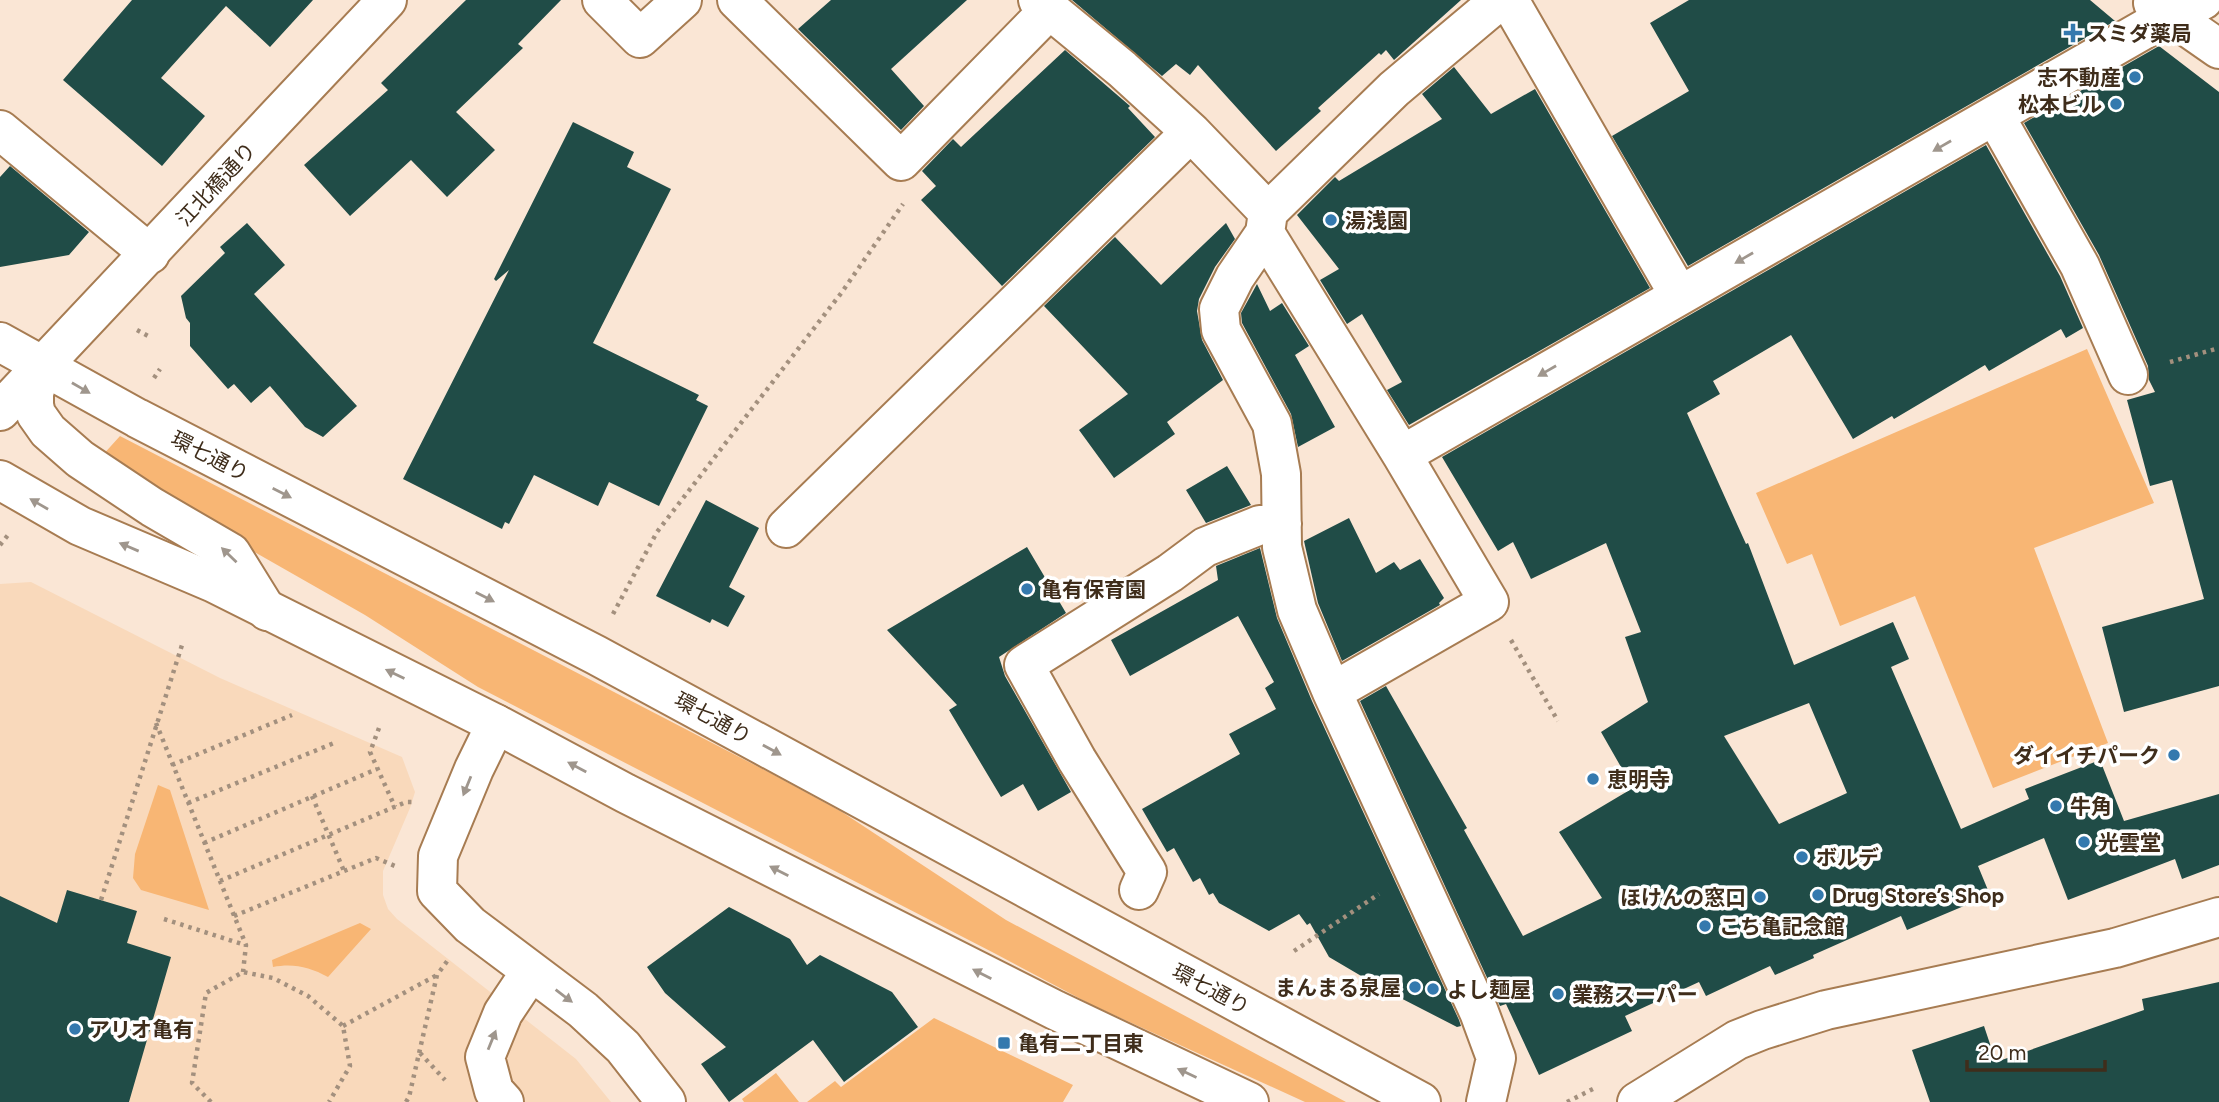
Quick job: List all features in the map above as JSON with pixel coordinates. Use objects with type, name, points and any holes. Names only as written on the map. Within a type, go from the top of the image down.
[{"type":"street","name":"江北橋通り","points":[[0,411],[387,0]]},
{"type":"street","points":[[602,0],[640,38],[682,0]]},
{"type":"street","points":[[737,0],[901,161],[1043,5],[1122,69],[1191,132],[1266,222],[1489,602],[1332,692]]},
{"type":"street","points":[[1486,1102],[1496,1058],[1479,1012],[1297,610],[1282,547],[1281,474],[1272,424],[1222,330],[1219,309],[1266,222],[1394,89],[1500,0]]},
{"type":"street","points":[[1509,0],[1679,295]]},
{"type":"street","points":[[1402,455],[1995,116],[2174,5],[2219,49]]},
{"type":"street","points":[[1995,116],[2080,266],[2128,374]]},
{"type":"street","points":[[0,130],[150,254]]},
{"type":"street","points":[[786,528],[1191,132]]},
{"type":"street","name":"環七通り","points":[[0,342],[136,418],[596,655],[1421,1102]]},
{"type":"street","points":[[43,366],[34,393],[34,405],[36,414],[48,431],[80,458],[152,507],[231,553],[267,611]]},
{"type":"street","points":[[0,480],[80,526],[214,583],[1043,1004],[1249,1102]]},
{"type":"street","points":[[1139,890],[1147,872],[1077,760],[1024,665],[1170,573],[1205,547],[1260,524],[1282,524]]},
{"type":"street","points":[[496,724],[438,856],[437,891],[470,925],[583,1010],[622,1047],[659,1100]]},
{"type":"street","points":[[1637,1102],[1737,1040],[1762,1030],[1839,1007],[2115,948],[2219,917]]},
{"type":"street","points":[[504,1102],[494,1091],[485,1057],[503,1013],[531,971]]},
{"type":"path","points":[[613,614],[657,532],[842,292],[905,202]]},
{"type":"path","points":[[134,328],[152,338]]},
{"type":"path","points":[[2128,374],[2219,348]]},
{"type":"path","points":[[0,545],[12,531]]},
{"type":"path","points":[[1489,602],[1558,720]]},
{"type":"path","points":[[101,900],[181,645]]},
{"type":"path","points":[[173,765],[292,715]]},
{"type":"path","points":[[155,723],[246,945],[243,972]]},
{"type":"path","points":[[379,728],[370,752],[395,807]]},
{"type":"path","points":[[188,803],[334,743]]},
{"type":"path","points":[[204,843],[377,769]]},
{"type":"path","points":[[313,796],[344,871]]},
{"type":"path","points":[[220,881],[395,807],[413,801],[422,806]]},
{"type":"path","points":[[234,916],[376,858],[396,866]]},
{"type":"path","points":[[1294,951],[1414,869]]},
{"type":"path","points":[[164,919],[246,945]]},
{"type":"path","points":[[406,1102],[438,975],[470,925]]},
{"type":"path","points":[[211,1102],[192,1083],[206,993],[243,972],[274,978],[308,996],[343,1026],[350,1066],[329,1102]]},
{"type":"path","points":[[343,1026],[438,975]]},
{"type":"path","points":[[419,1052],[451,1085]]},
{"type":"shaded area","points":[[2087,349],[2154,503],[2034,548],[2108,743],[1993,788],[1915,596],[1840,626],[1812,554],[1787,564],[1756,493]]},
{"type":"shaded area","points":[[120,436],[774,775],[842,812],[1006,920],[1346,1102],[1305,1102],[1092,1005],[478,687],[365,615],[235,541],[101,457]]},
{"type":"shaded area","points":[[31,582],[220,678],[402,757],[415,792],[383,871],[383,895],[388,909],[397,919],[576,1059],[611,1102],[0,1102],[0,584]]},
{"type":"shaded area","points":[[158,785],[170,790],[209,910],[141,890],[133,878],[135,854]]},
{"type":"shaded area","points":[[360,923],[371,929],[328,977],[301,967],[273,967],[272,960]]},
{"type":"shaded area","points":[[934,1018],[1073,1085],[1063,1102],[807,1102],[835,1081],[841,1087]]},
{"type":"shaded area","points":[[776,1073],[799,1102],[744,1102],[742,1099]]},
{"type":"building","points":[[132,0],[313,0],[270,47],[226,6],[161,78],[205,116],[162,166],[63,80]]},
{"type":"building","points":[[466,0],[561,0],[518,44],[523,48],[456,112],[495,150],[447,197],[411,160],[350,216],[304,165],[388,90],[381,83]]},
{"type":"building","points":[[831,0],[967,0],[891,69],[924,106],[901,130],[798,29]]},
{"type":"building","points":[[1072,0],[1461,0],[1394,60],[1386,50],[1381,55],[1379,53],[1318,108],[1321,111],[1276,151],[1198,65],[1190,75],[1176,64],[1162,76]]},
{"type":"building","points":[[1689,0],[2090,0],[2115,21],[1688,266],[1612,136],[1689,91],[1650,23]]},
{"type":"building","points":[[2159,46],[2219,92],[2219,686],[2124,712],[2102,627],[2204,599],[2172,480],[2150,486],[2127,400],[2155,392],[2149,380],[2148,366],[2099,255],[2024,123]]},
{"type":"building","points":[[1065,50],[1130,106],[1128,108],[1155,137],[1002,286],[921,200],[936,186],[922,171],[953,139],[961,147]]},
{"type":"building","points":[[1454,67],[1491,114],[1535,89],[1650,288],[1409,425],[1387,390],[1402,382],[1362,314],[1347,324],[1320,280],[1339,269],[1297,215],[1335,177],[1339,181],[1442,119],[1422,94]]},
{"type":"building","points":[[573,122],[634,152],[627,167],[671,189],[593,343],[699,395],[696,400],[708,406],[659,506],[609,482],[598,506],[534,475],[509,524],[505,522],[502,529],[403,479],[509,270],[496,281],[494,279]]},
{"type":"building","points":[[1986,145],[2060,276],[2083,328],[2066,338],[2061,329],[1989,371],[1985,365],[1894,419],[1892,416],[1853,439],[1791,335],[1713,381],[1720,394],[1687,413],[1746,544],[1748,543],[1794,665],[1893,622],[1909,659],[1891,667],[1961,829],[2029,799],[2025,789],[2100,760],[2124,821],[2219,794],[2219,865],[2182,879],[2175,859],[2068,900],[2044,838],[1978,866],[1990,895],[1907,930],[1901,916],[1775,975],[1770,966],[1706,996],[1699,982],[1625,1016],[1632,1031],[1539,1075],[1506,1004],[1500,1006],[1360,701],[1386,686],[1467,828],[1464,830],[1523,936],[1602,898],[1559,832],[1633,788],[1601,732],[1648,702],[1625,637],[1641,632],[1606,543],[1531,579],[1513,542],[1498,551],[1442,457]],"holes":[[[1809,703],[1847,793],[1779,824],[1724,736]]]},
{"type":"building","points":[[10,166],[89,232],[69,255],[0,267],[0,177]]},
{"type":"building","points":[[247,223],[285,265],[254,294],[357,406],[323,437],[305,427],[270,386],[251,403],[234,384],[228,389],[190,346],[190,323],[186,318],[181,296],[225,253],[220,247]]},
{"type":"building","points":[[1226,223],[1235,239],[1215,267],[1199,299],[1197,311],[1202,340],[1223,380],[1167,422],[1175,434],[1114,478],[1079,430],[1128,394],[1044,306],[1115,237],[1161,285]]},
{"type":"building","points":[[1257,284],[1270,311],[1282,303],[1309,346],[1295,355],[1335,427],[1298,447],[1291,414],[1242,323],[1241,313]]},
{"type":"building","points":[[1227,466],[1251,505],[1206,523],[1186,490]]},
{"type":"building","points":[[706,500],[759,528],[729,587],[745,596],[728,627],[712,619],[710,623],[656,596]]},
{"type":"building","points":[[1349,518],[1376,573],[1394,562],[1400,570],[1420,559],[1444,598],[1440,605],[1342,661],[1318,603],[1304,541]]},
{"type":"building","points":[[1027,547],[1066,613],[999,657],[1005,676],[1071,792],[1038,811],[1023,784],[1001,797],[949,710],[957,705],[887,630]]},
{"type":"building","points":[[1260,548],[1277,618],[1312,701],[1461,1026],[1457,1027],[1385,990],[1329,957],[1310,923],[1307,925],[1299,914],[1269,931],[1219,903],[1213,893],[1209,895],[1200,878],[1193,882],[1174,848],[1167,852],[1142,809],[1240,754],[1229,734],[1276,709],[1265,688],[1274,682],[1238,616],[1130,676],[1111,640],[1218,580],[1216,566]]},
{"type":"building","name":"アリオ亀有","points":[[67,890],[137,911],[127,943],[171,957],[129,1102],[0,1102],[0,896],[57,923]]},
{"type":"building","points":[[729,907],[790,939],[807,965],[820,955],[892,992],[918,1027],[844,1082],[813,1040],[729,1102],[701,1064],[726,1047],[665,993],[647,967]]},
{"type":"building","points":[[2219,982],[2219,1102],[1930,1102],[1912,1050],[1984,1026],[1996,1062],[2144,1010],[2142,999]]},
{"type":"place","name":"スミダ薬局","points":[[2073,33]]},
{"type":"place","name":"志不動産","points":[[2135,77]]},
{"type":"place","name":"松本ビル","points":[[2116,104]]},
{"type":"place","name":"湯浅園","points":[[1331,220]]},
{"type":"place","name":"亀有保育園","points":[[1027,589]]},
{"type":"place","name":"ダイイチパーク","points":[[2174,755]]},
{"type":"place","name":"恵明寺","points":[[1593,779]]},
{"type":"place","name":"牛角","points":[[2056,806]]},
{"type":"place","name":"光雲堂","points":[[2084,842]]},
{"type":"place","name":"ボルデ","points":[[1802,857]]},
{"type":"place","name":"Drug Store’s Shop","points":[[1818,895]]},
{"type":"place","name":"ほけんの窓口","points":[[1760,897]]},
{"type":"place","name":"こち亀記念館","points":[[1705,926]]},
{"type":"place","name":"まんまる泉屋","points":[[1415,987]]},
{"type":"place","name":"よし麺屋","points":[[1433,989]]},
{"type":"place","name":"業務スーパー","points":[[1558,994]]},
{"type":"place","name":"アリオ亀有","points":[[75,1029]]},
{"type":"place","name":"亀有二丁目東","points":[[1004,1043]]}]
